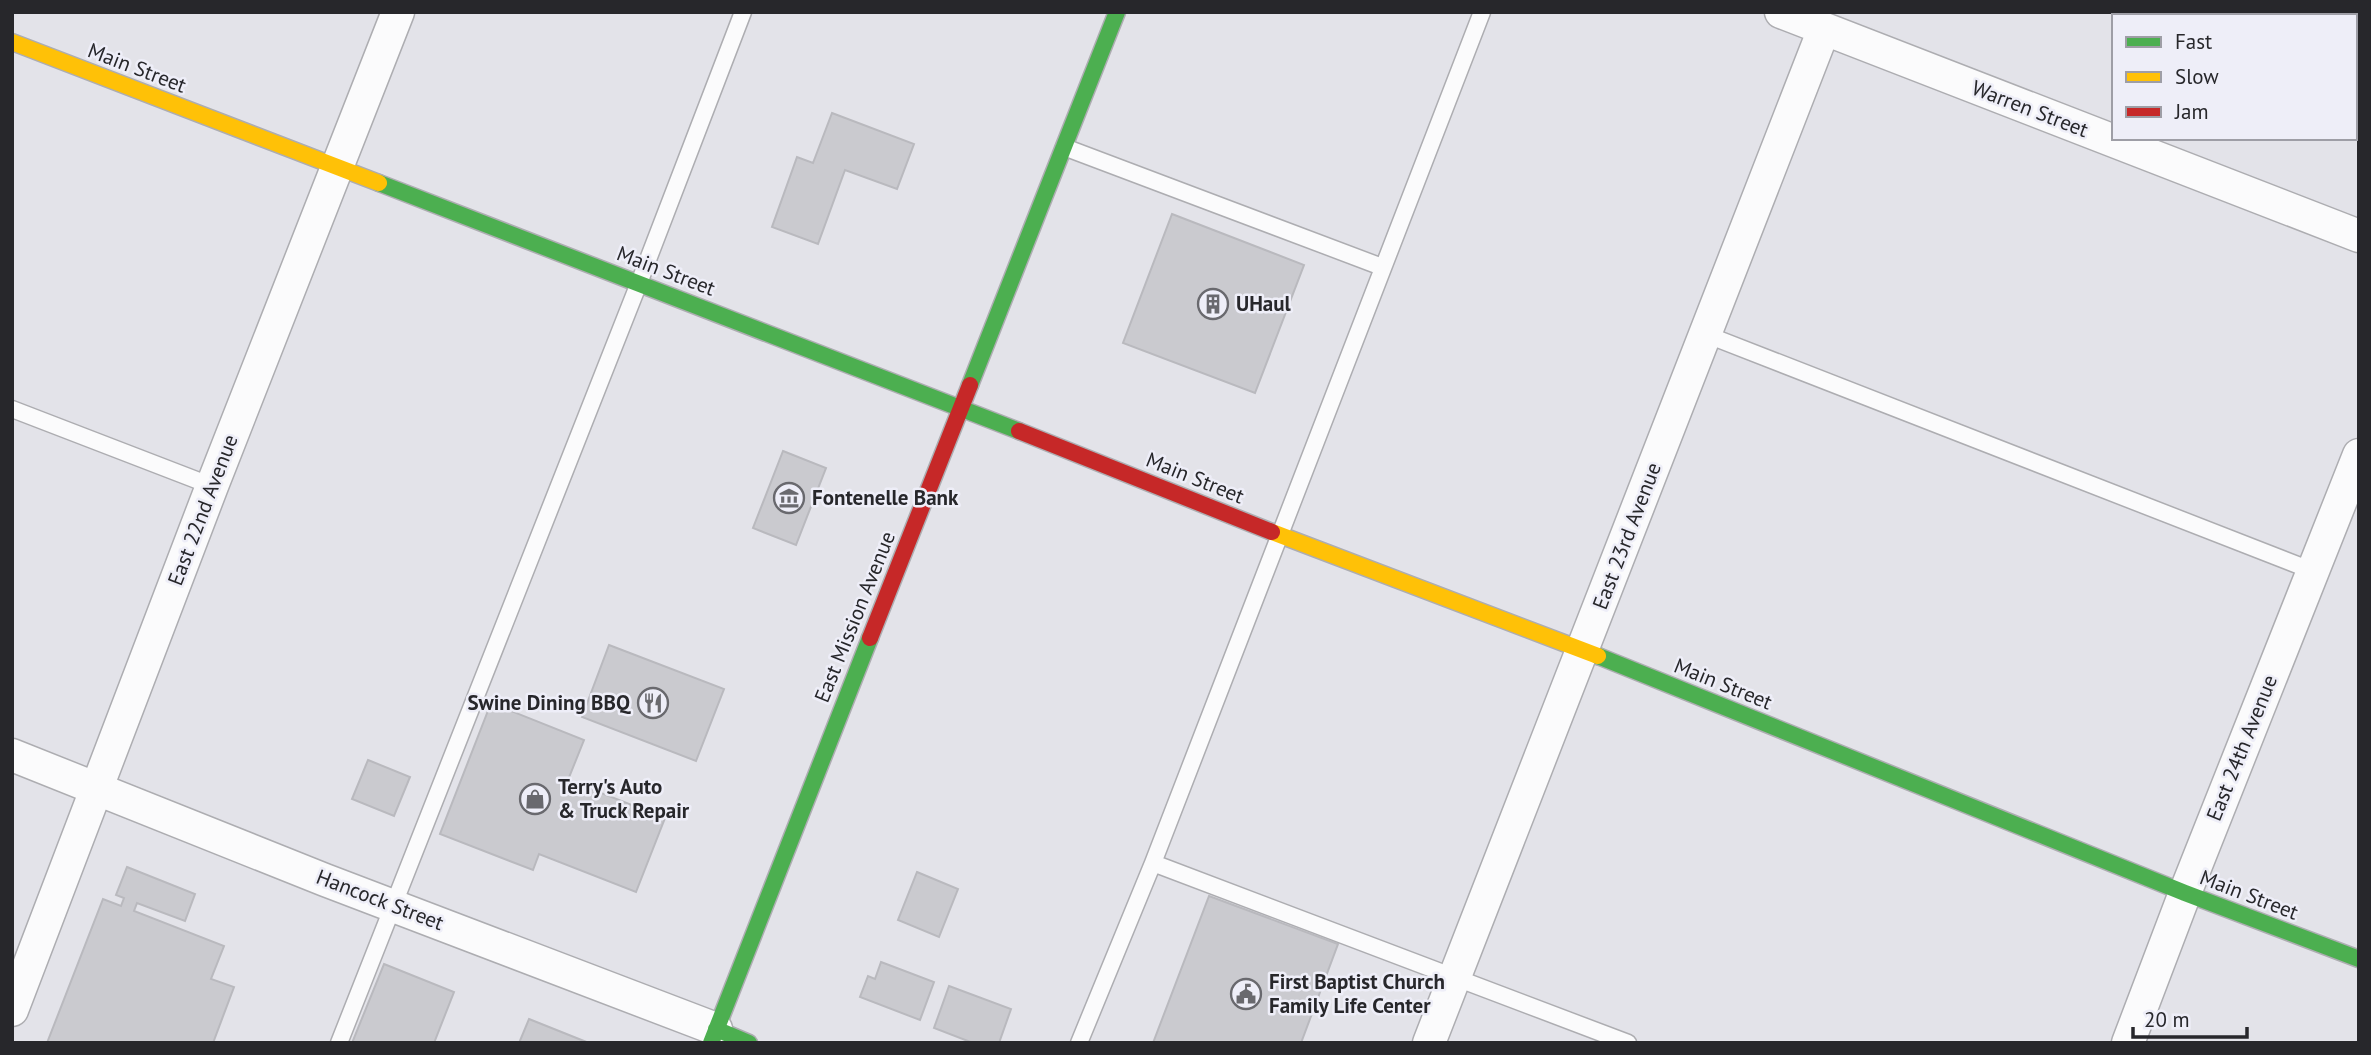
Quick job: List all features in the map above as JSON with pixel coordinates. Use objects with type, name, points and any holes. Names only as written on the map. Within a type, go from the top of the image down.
[{"type":"street","name":"East 22nd Avenue","points":[[12,1010],[212,486],[398,12]]},
{"type":"street","name":"East Mission Avenue","points":[[714,1036],[1117,12]]},
{"type":"street","name":"Warren Street","points":[[1781,12],[2359,236]]},
{"type":"street","name":"East 23rd Avenue","points":[[1429,1043],[1824,29]]},
{"type":"street","name":"Main Street","points":[[12,42],[1583,650],[2359,960]]},
{"type":"street","name":"East 24th Avenue","points":[[2128,1043],[2185,892],[2359,455]]},
{"type":"street","name":"Hancock Street","points":[[12,755],[393,905],[714,1036],[749,1043]]},
{"type":"lane","points":[[339,1043],[743,12]]},
{"type":"lane","points":[[1079,1043],[1153,863],[1482,12]]},
{"type":"lane","points":[[1064,147],[1382,267]]},
{"type":"lane","points":[[1705,334],[2313,571]]},
{"type":"lane","points":[[12,409],[212,486]]},
{"type":"lane","points":[[1153,863],[1628,1043]]},
{"type":"building","points":[[832,113],[914,144],[897,189],[845,170],[818,244],[772,227],[797,157],[813,163]]},
{"type":"building","name":"UHaul","points":[[1172,214],[1304,265],[1255,393],[1123,343]]},
{"type":"building","name":"Fontenelle Bank","points":[[783,451],[826,468],[796,545],[753,528]]},
{"type":"building","name":"Swine Dining BBQ","points":[[609,645],[724,689],[696,761],[582,717]]},
{"type":"building","name":"Terry's Auto & Truck Repair","points":[[491,703],[584,740],[568,780],[665,818],[636,892],[539,854],[533,870],[440,834]]},
{"type":"building","points":[[368,760],[410,777],[394,816],[352,799]]},
{"type":"building","points":[[127,867],[195,894],[185,921],[137,903],[134,911],[224,946],[211,979],[234,987],[213,1043],[47,1043],[103,899],[121,906],[124,898],[116,895]]},
{"type":"building","points":[[917,872],[958,889],[939,937],[898,920]]},
{"type":"building","name":"First Baptist Church Family Life Center","points":[[1209,896],[1338,944],[1301,1043],[1153,1043]]},
{"type":"building","points":[[881,962],[934,982],[920,1020],[860,997],[868,976],[875,979]]},
{"type":"building","points":[[384,964],[454,992],[434,1043],[352,1043]]},
{"type":"building","points":[[949,986],[1011,1009],[999,1043],[973,1043],[934,1028]]},
{"type":"building","points":[[529,1019],[589,1043],[519,1043]]},
{"type":"traffic: fast","points":[[970,385],[1117,12]]},
{"type":"traffic: fast","points":[[379,183],[1019,431]]},
{"type":"traffic: fast","points":[[711,1043],[870,638]]},
{"type":"traffic: fast","points":[[1598,656],[2185,893],[2359,959]]},
{"type":"traffic: fast","points":[[716,1029],[749,1043]]},
{"type":"traffic: slow","points":[[12,42],[379,183]]},
{"type":"traffic: slow","points":[[1272,532],[1598,656]]},
{"type":"traffic: jam","points":[[870,638],[970,385]]},
{"type":"traffic: jam","points":[[1019,431],[1272,532]]},
{"type":"place","name":"UHaul","points":[[1213,304]]},
{"type":"place","name":"Fontenelle Bank","points":[[789,498]]},
{"type":"place","name":"Swine Dining BBQ","points":[[653,703]]},
{"type":"place","name":"Terry's Auto & Truck Repair","points":[[535,799]]},
{"type":"place","name":"First Baptist Church Family Life Center","points":[[1246,994]]}]
